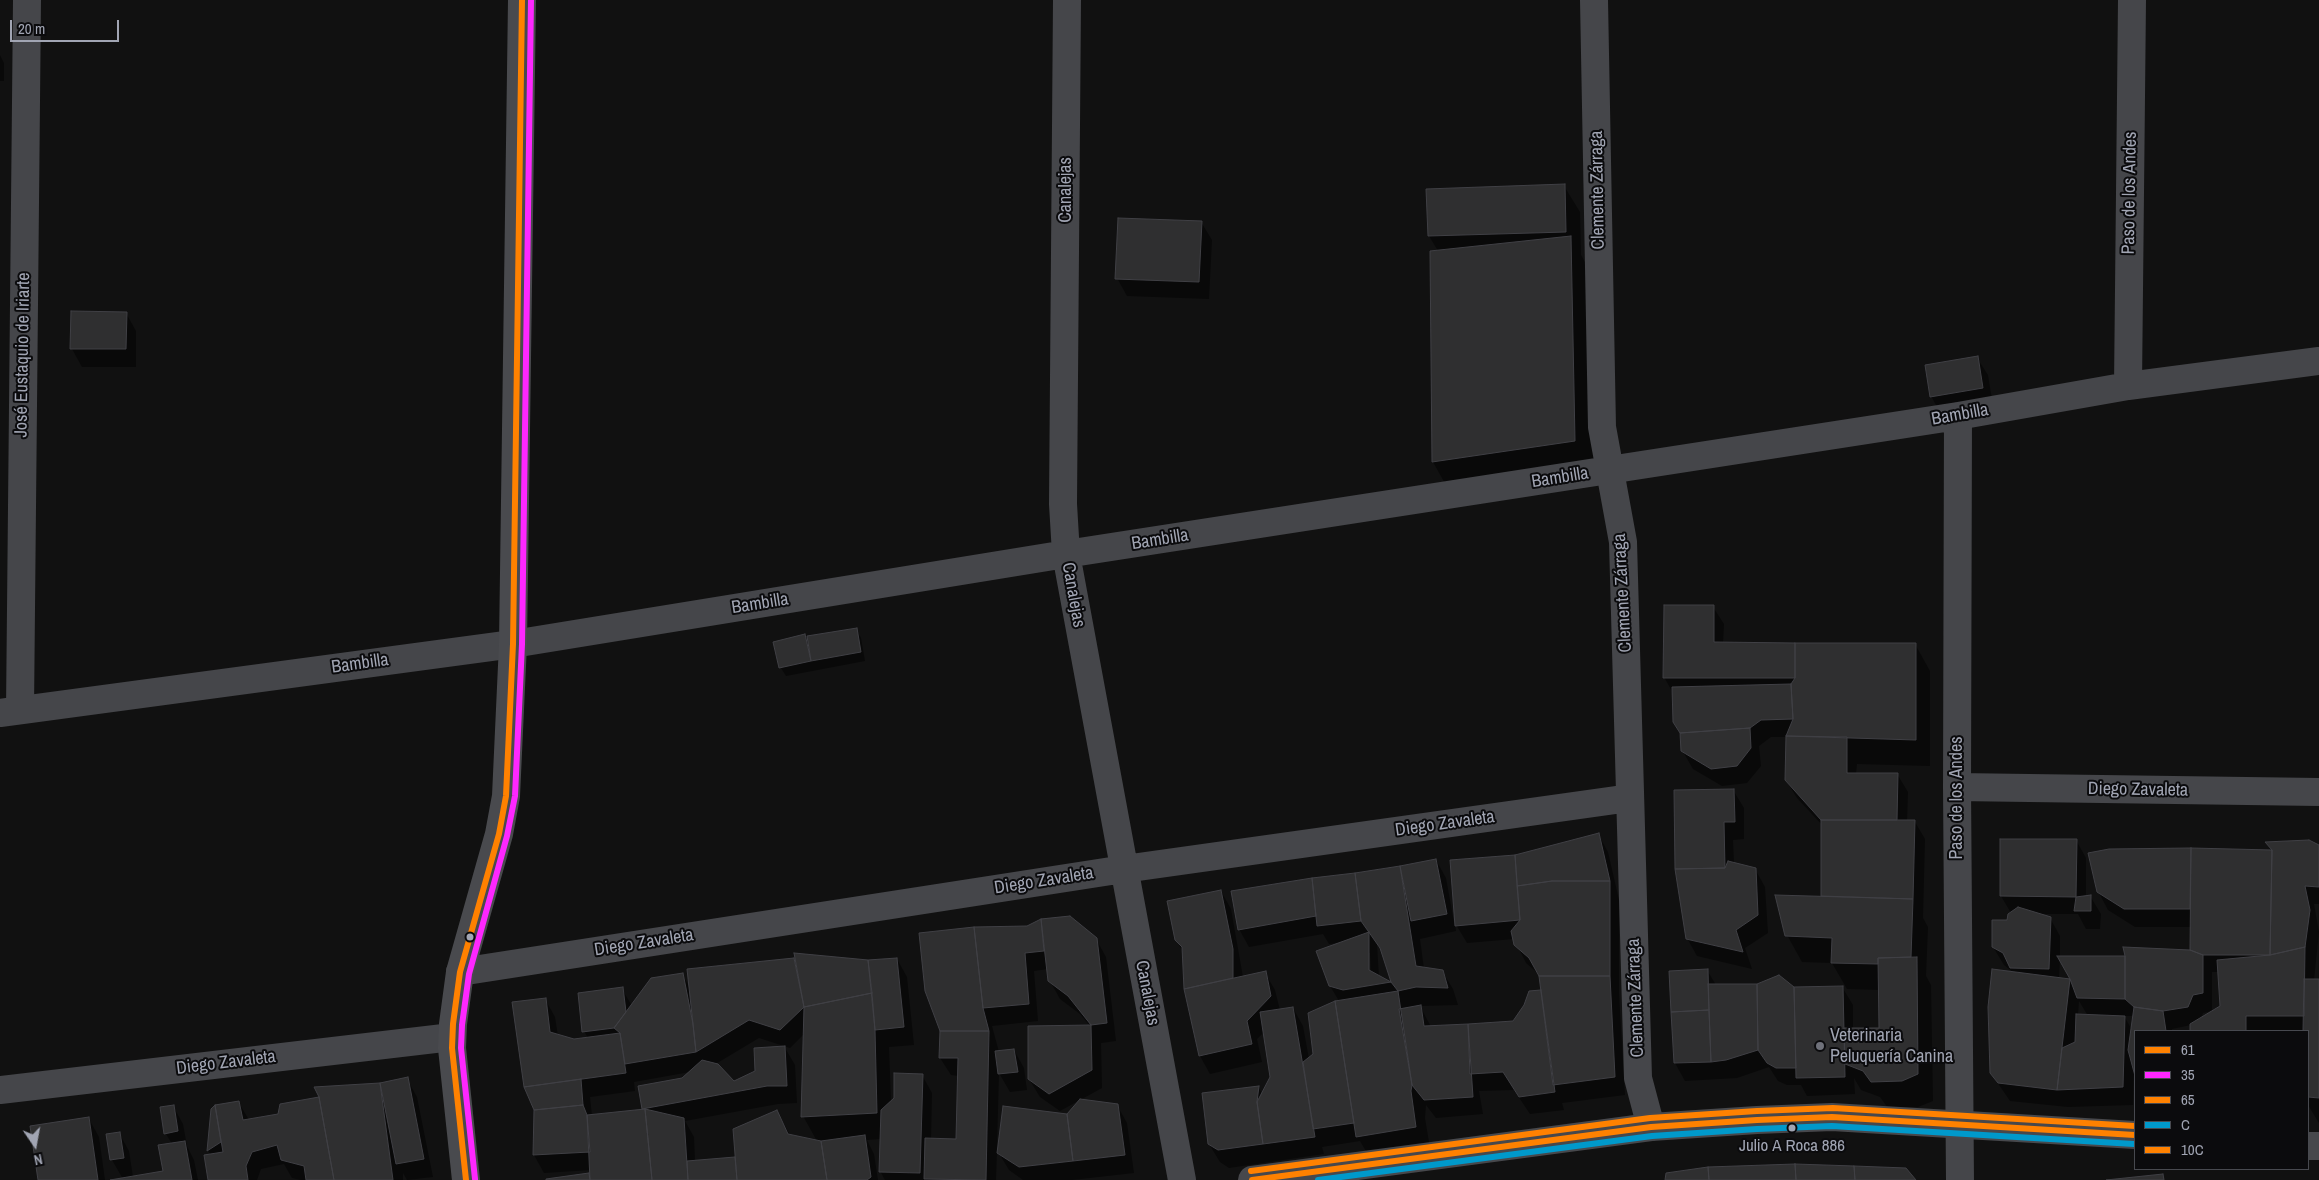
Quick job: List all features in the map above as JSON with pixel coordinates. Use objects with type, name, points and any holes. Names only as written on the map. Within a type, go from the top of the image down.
[{"type":"main road","points":[[466,1180],[452,1036],[460,972],[499,834],[506,796],[513,644],[522,0]]},
{"type":"main road","points":[[1254,1180],[1652,1127],[1832,1117],[2134,1135]]},
{"type":"street","name":"José Eustaquio de Iriarte","points":[[10,711],[27,0]]},
{"type":"street","name":"Canalejas","points":[[1067,0],[1063,504],[1066,554],[1182,1180]]},
{"type":"street","name":"Clemente Zárraga","points":[[1594,0],[1602,427],[1623,542],[1638,1078],[1652,1127]]},
{"type":"street","name":"Paso de los Andes","points":[[2128,386],[2132,0]]},
{"type":"street","name":"Bambilla","points":[[10,711],[513,644],[1066,554],[1958,416],[2128,386],[2319,361]]},
{"type":"street","name":"Paso de los Andes","points":[[1958,416],[1957,787],[1960,1180]]},
{"type":"street","name":"Diego Zavaleta","points":[[1957,787],[2319,792]]},
{"type":"street","name":"Diego Zavaleta","points":[[460,972],[1124,868],[1630,798]]},
{"type":"street","name":"Diego Zavaleta","points":[[0,1090],[452,1036]]},
{"type":"building","points":[[1565,184],[1566,232],[1428,236],[1426,189]]},
{"type":"building","points":[[1118,218],[1202,221],[1199,282],[1115,279]]},
{"type":"building","points":[[1571,236],[1575,441],[1432,462],[1430,251]]},
{"type":"building","points":[[71,311],[127,312],[126,349],[70,349]]},
{"type":"building","points":[[1978,356],[1983,388],[1930,397],[1925,365]]},
{"type":"building","points":[[1664,605],[1714,605],[1714,642],[1795,643],[1795,678],[1663,678]]},
{"type":"building","points":[[857,628],[861,652],[811,661],[807,636]]},
{"type":"building","points":[[805,634],[811,661],[779,668],[773,642]]},
{"type":"building","points":[[1795,643],[1916,643],[1916,740],[1786,736],[1793,719],[1791,684],[1795,678]]},
{"type":"building","points":[[1791,684],[1793,719],[1761,720],[1750,728],[1680,733],[1673,722],[1672,687]]},
{"type":"building","points":[[1750,728],[1751,748],[1737,766],[1711,769],[1681,751],[1680,733]]},
{"type":"building","points":[[1786,736],[1847,737],[1847,773],[1898,773],[1897,820],[1821,820],[1785,780]]},
{"type":"building","points":[[1734,789],[1735,822],[1724,822],[1725,868],[1675,869],[1674,790]]},
{"type":"building","points":[[1821,820],[1915,820],[1913,899],[1821,896]]},
{"type":"building","points":[[1599,833],[1610,881],[1552,881],[1517,886],[1515,855]]},
{"type":"building","points":[[2000,839],[2077,839],[2076,897],[2000,896]]},
{"type":"building","points":[[2309,840],[2319,845],[2319,887],[2305,886],[2310,910],[2305,947],[2270,955],[2272,850],[2265,842]]},
{"type":"building","points":[[2191,848],[2272,850],[2270,955],[2203,955],[2190,950]]},
{"type":"building","points":[[2191,848],[2190,909],[2124,909],[2097,892],[2088,853],[2109,849]]},
{"type":"building","points":[[1515,855],[1520,920],[1455,926],[1450,860]]},
{"type":"building","points":[[1436,859],[1447,914],[1411,921],[1400,866]]},
{"type":"building","points":[[1728,861],[1756,868],[1758,915],[1736,930],[1743,952],[1686,939],[1675,869],[1725,868]]},
{"type":"building","points":[[1400,866],[1416,966],[1443,970],[1448,988],[1416,987],[1398,991],[1391,982],[1380,948],[1361,921],[1355,873]]},
{"type":"building","points":[[1355,873],[1361,921],[1317,926],[1312,878]]},
{"type":"building","points":[[1312,878],[1316,916],[1238,930],[1231,891]]},
{"type":"building","points":[[1552,881],[1610,881],[1610,976],[1539,976],[1529,958],[1514,945],[1511,931],[1520,920],[1517,886]]},
{"type":"building","points":[[1221,890],[1233,949],[1233,978],[1184,989],[1182,947],[1175,940],[1167,901]]},
{"type":"building","points":[[1775,895],[1913,899],[1911,957],[1878,958],[1878,964],[1831,963],[1832,938],[1785,936]]},
{"type":"building","points":[[2091,895],[2091,911],[2074,911],[2076,897]]},
{"type":"building","points":[[2018,907],[2051,917],[2049,969],[2010,968],[2003,953],[1992,947],[1992,920],[2007,920],[2008,914]]},
{"type":"building","points":[[1070,916],[1097,938],[1107,1023],[1091,1025],[1068,996],[1048,981],[1041,919]]},
{"type":"building","points":[[1041,919],[1044,951],[1025,953],[1029,1004],[983,1008],[974,927],[1027,926]]},
{"type":"building","points":[[974,927],[983,1008],[989,1031],[940,1031],[925,991],[919,933]]},
{"type":"building","points":[[1369,932],[1369,970],[1391,982],[1343,990],[1329,986],[1316,951]]},
{"type":"building","points":[[2123,947],[2190,950],[2203,955],[2203,993],[2193,995],[2188,1007],[2163,1011],[2134,1007],[2125,999],[2125,956]]},
{"type":"building","points":[[2305,947],[2304,1016],[2246,1016],[2246,1030],[2190,1030],[2190,1024],[2220,1006],[2217,960],[2270,955]]},
{"type":"building","points":[[794,953],[868,960],[872,993],[804,1007]]},
{"type":"building","points":[[2057,956],[2125,956],[2125,999],[2077,998],[2070,979]]},
{"type":"building","points":[[1917,957],[1918,1074],[1902,1081],[1871,1082],[1863,1071],[1845,1064],[1844,1028],[1879,1028],[1878,958]]},
{"type":"building","points":[[794,958],[804,1007],[780,1030],[749,1020],[696,1052],[687,969]]},
{"type":"building","points":[[897,958],[904,1027],[875,1030],[868,960]]},
{"type":"building","points":[[1708,969],[1709,1010],[1671,1012],[1669,971]]},
{"type":"building","points":[[1992,969],[2070,979],[2057,1090],[1998,1083],[1990,1073],[1988,1007]]},
{"type":"building","points":[[1266,971],[1271,996],[1247,1021],[1252,1044],[1199,1056],[1184,989]]},
{"type":"building","points":[[683,973],[693,1024],[696,1052],[625,1064],[620,1033],[614,1028],[651,978]]},
{"type":"building","points":[[1779,975],[1794,987],[1796,1068],[1776,1068],[1767,1063],[1758,1050],[1757,984]]},
{"type":"building","points":[[1539,976],[1610,976],[1615,1077],[1553,1085]]},
{"type":"building","points":[[2304,979],[2319,979],[2319,1098],[2309,1097],[2309,1030],[2303,1030]]},
{"type":"building","points":[[1708,984],[1757,984],[1758,1050],[1726,1060],[1711,1062]]},
{"type":"building","name":"Veterinaria Peluquería Canina","points":[[1843,986],[1845,1077],[1796,1078],[1794,987]]},
{"type":"building","points":[[623,987],[626,1012],[614,1028],[582,1032],[578,993]]},
{"type":"building","points":[[1541,990],[1555,1092],[1519,1097],[1503,1072],[1470,1074],[1468,1024],[1513,1021],[1524,1005],[1529,991]]},
{"type":"building","points":[[1398,991],[1412,1085],[1411,1091],[1416,1127],[1356,1137],[1335,1001]]},
{"type":"building","points":[[872,993],[877,1113],[801,1117],[804,1007]]},
{"type":"building","points":[[546,998],[550,1032],[574,1039],[620,1033],[626,1073],[524,1087],[512,1002]]},
{"type":"building","points":[[1335,1001],[1354,1123],[1313,1129],[1303,1062],[1313,1054],[1308,1013]]},
{"type":"building","points":[[1421,1005],[1424,1026],[1468,1024],[1473,1097],[1424,1100],[1412,1085],[1399,1009]]},
{"type":"building","points":[[1293,1007],[1315,1137],[1263,1144],[1257,1102],[1270,1077],[1260,1012]]},
{"type":"building","points":[[2134,1007],[2163,1011],[2166,1030],[2134,1030],[2134,1072],[2128,1050]]},
{"type":"building","points":[[1709,1010],[1711,1062],[1674,1063],[1671,1012]]},
{"type":"building","points":[[2076,1014],[2125,1016],[2123,1087],[2057,1090],[2062,1048],[2075,1042]]},
{"type":"building","points":[[1091,1025],[1092,1070],[1049,1094],[1028,1079],[1028,1026]]},
{"type":"building","points":[[940,1031],[989,1031],[986,1180],[924,1179],[925,1138],[956,1139],[958,1058],[939,1058]]},
{"type":"building","points":[[785,1046],[787,1086],[767,1086],[642,1109],[638,1086],[682,1078],[702,1060],[718,1064],[734,1081],[755,1071],[754,1048]]},
{"type":"building","points":[[1014,1049],[1018,1072],[998,1074],[995,1051]]},
{"type":"building","points":[[894,1073],[923,1074],[920,1173],[879,1172],[881,1110],[894,1098]]},
{"type":"building","points":[[408,1077],[424,1159],[396,1164],[380,1083]]},
{"type":"building","points":[[581,1079],[583,1105],[534,1110],[524,1087]]},
{"type":"building","points":[[380,1083],[393,1180],[334,1180],[319,1097],[314,1087]]},
{"type":"building","points":[[1259,1086],[1257,1102],[1263,1144],[1218,1150],[1208,1144],[1202,1093]]},
{"type":"building","points":[[319,1097],[334,1180],[306,1180],[304,1166],[281,1160],[277,1145],[252,1152],[246,1166],[248,1180],[208,1180],[204,1155],[223,1152],[215,1105],[239,1101],[243,1120],[278,1114],[280,1104]]},
{"type":"building","points":[[1080,1099],[1118,1104],[1125,1155],[1073,1161],[1067,1114]]},
{"type":"building","points":[[174,1105],[178,1131],[164,1134],[160,1107]]},
{"type":"building","points":[[215,1105],[221,1142],[207,1151],[211,1109]]},
{"type":"building","points":[[583,1105],[587,1115],[590,1152],[533,1155],[534,1110]]},
{"type":"building","points":[[1003,1106],[1067,1114],[1073,1161],[1019,1167],[997,1153]]},
{"type":"building","points":[[645,1109],[684,1118],[688,1180],[652,1180]]},
{"type":"building","points":[[645,1109],[652,1180],[590,1180],[587,1115]]},
{"type":"building","points":[[777,1110],[788,1134],[821,1141],[827,1180],[737,1180],[733,1129]]},
{"type":"building","points":[[89,1117],[98,1180],[38,1180],[30,1126]]},
{"type":"building","points":[[120,1132],[124,1158],[110,1160],[106,1134]]},
{"type":"building","points":[[865,1135],[871,1177],[867,1180],[827,1180],[821,1141]]},
{"type":"building","points":[[185,1141],[192,1180],[110,1180],[163,1171],[158,1145]]},
{"type":"building","points":[[735,1157],[737,1180],[688,1180],[687,1161]]},
{"type":"building","points":[[1795,1164],[1796,1180],[1709,1180],[1708,1167]]},
{"type":"building","points":[[1795,1164],[1854,1166],[1855,1180],[1796,1180]]},
{"type":"building","points":[[1854,1166],[1906,1168],[1916,1180],[1855,1180]]},
{"type":"building","points":[[1708,1167],[1709,1180],[1665,1180],[1666,1173]]},
{"type":"building","points":[[589,1173],[590,1180],[546,1180],[546,1179]]},
{"type":"building","points":[[2163,1174],[2164,1180],[2106,1180]]},
{"type":"transit line","name":"61","points":[[466,1180],[452,1048],[453,1024],[460,972],[499,834],[506,796],[513,644],[522,0]]},
{"type":"transit line","name":"35","points":[[475,1179],[461,1048],[462,1025],[469,974],[507,836],[515,796],[522,644],[531,0]]},
{"type":"transit line","name":"10C","points":[[1251,1171],[1650,1118],[1757,1111],[1833,1108],[2134,1126]]},
{"type":"transit line","name":"65","points":[[1252,1180],[1651,1127],[1757,1120],[1832,1117],[2134,1135]]},
{"type":"transit line","name":"C","points":[[1318,1180],[1652,1136],[1757,1129],[1832,1126],[2134,1144]]},
{"type":"place","name":"Veterinaria Peluquería Canina","points":[[1820,1046]]},
{"type":"place","name":"Julio A Roca 886","points":[[1792,1128]]}]
